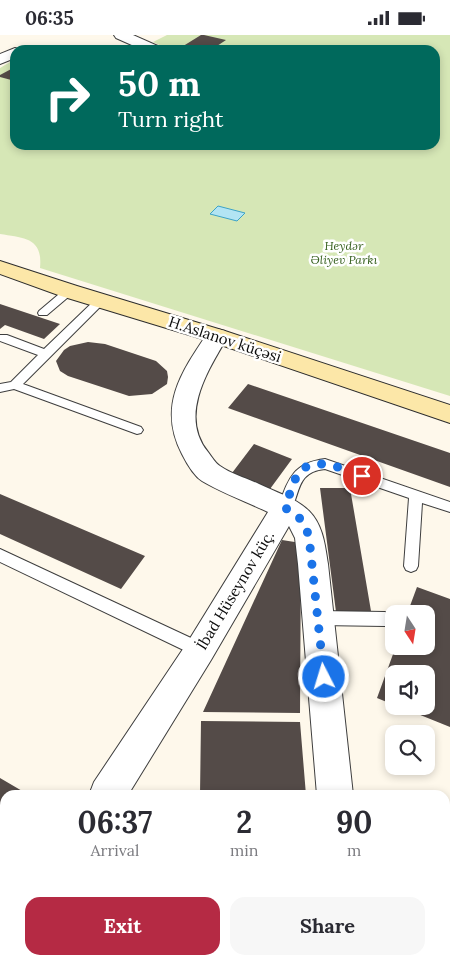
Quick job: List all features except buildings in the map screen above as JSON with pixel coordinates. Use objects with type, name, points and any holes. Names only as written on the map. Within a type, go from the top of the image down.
[{"type":"street","points":[[121,35],[144,45]]},
{"type":"street","name":"H.Aslanov küçəsi","points":[[0,267],[69,291],[217,336],[450,414]]},
{"type":"street","points":[[217,336],[187,389],[183,403],[186,434],[201,463],[210,473],[298,515],[307,531],[319,619],[335,790]]},
{"type":"street","name":"İbad Hüseynov küç.","points":[[110,790],[200,650],[285,508]]},
{"type":"lane","points":[[43,313],[69,291]]},
{"type":"lane","points":[[15,385],[101,300]]},
{"type":"lane","points":[[3,338],[46,354]]},
{"type":"lane","points":[[0,388],[15,385],[137,430]]},
{"type":"lane","points":[[285,508],[299,473],[306,467],[316,464],[325,464],[344,469],[450,507]]},
{"type":"lane","points":[[411,566],[416,495]]},
{"type":"lane","points":[[0,555],[200,650]]},
{"type":"lane","points":[[319,619],[385,619]]},
{"type":"green space","name":"Heydər Əliyev Parkı","points":[[167,35],[450,35],[450,396],[40,268],[39,251],[35,245],[24,239],[0,234],[0,68],[10,62],[10,150],[440,150],[440,45],[159,45],[153,42]]},
{"type":"water","points":[[218,206],[245,213],[237,221],[210,214]]},
{"type":"route","points":[[324,677],[309,537],[305,525],[298,515],[285,508],[295,480],[306,467],[325,464],[362,476]]}]
